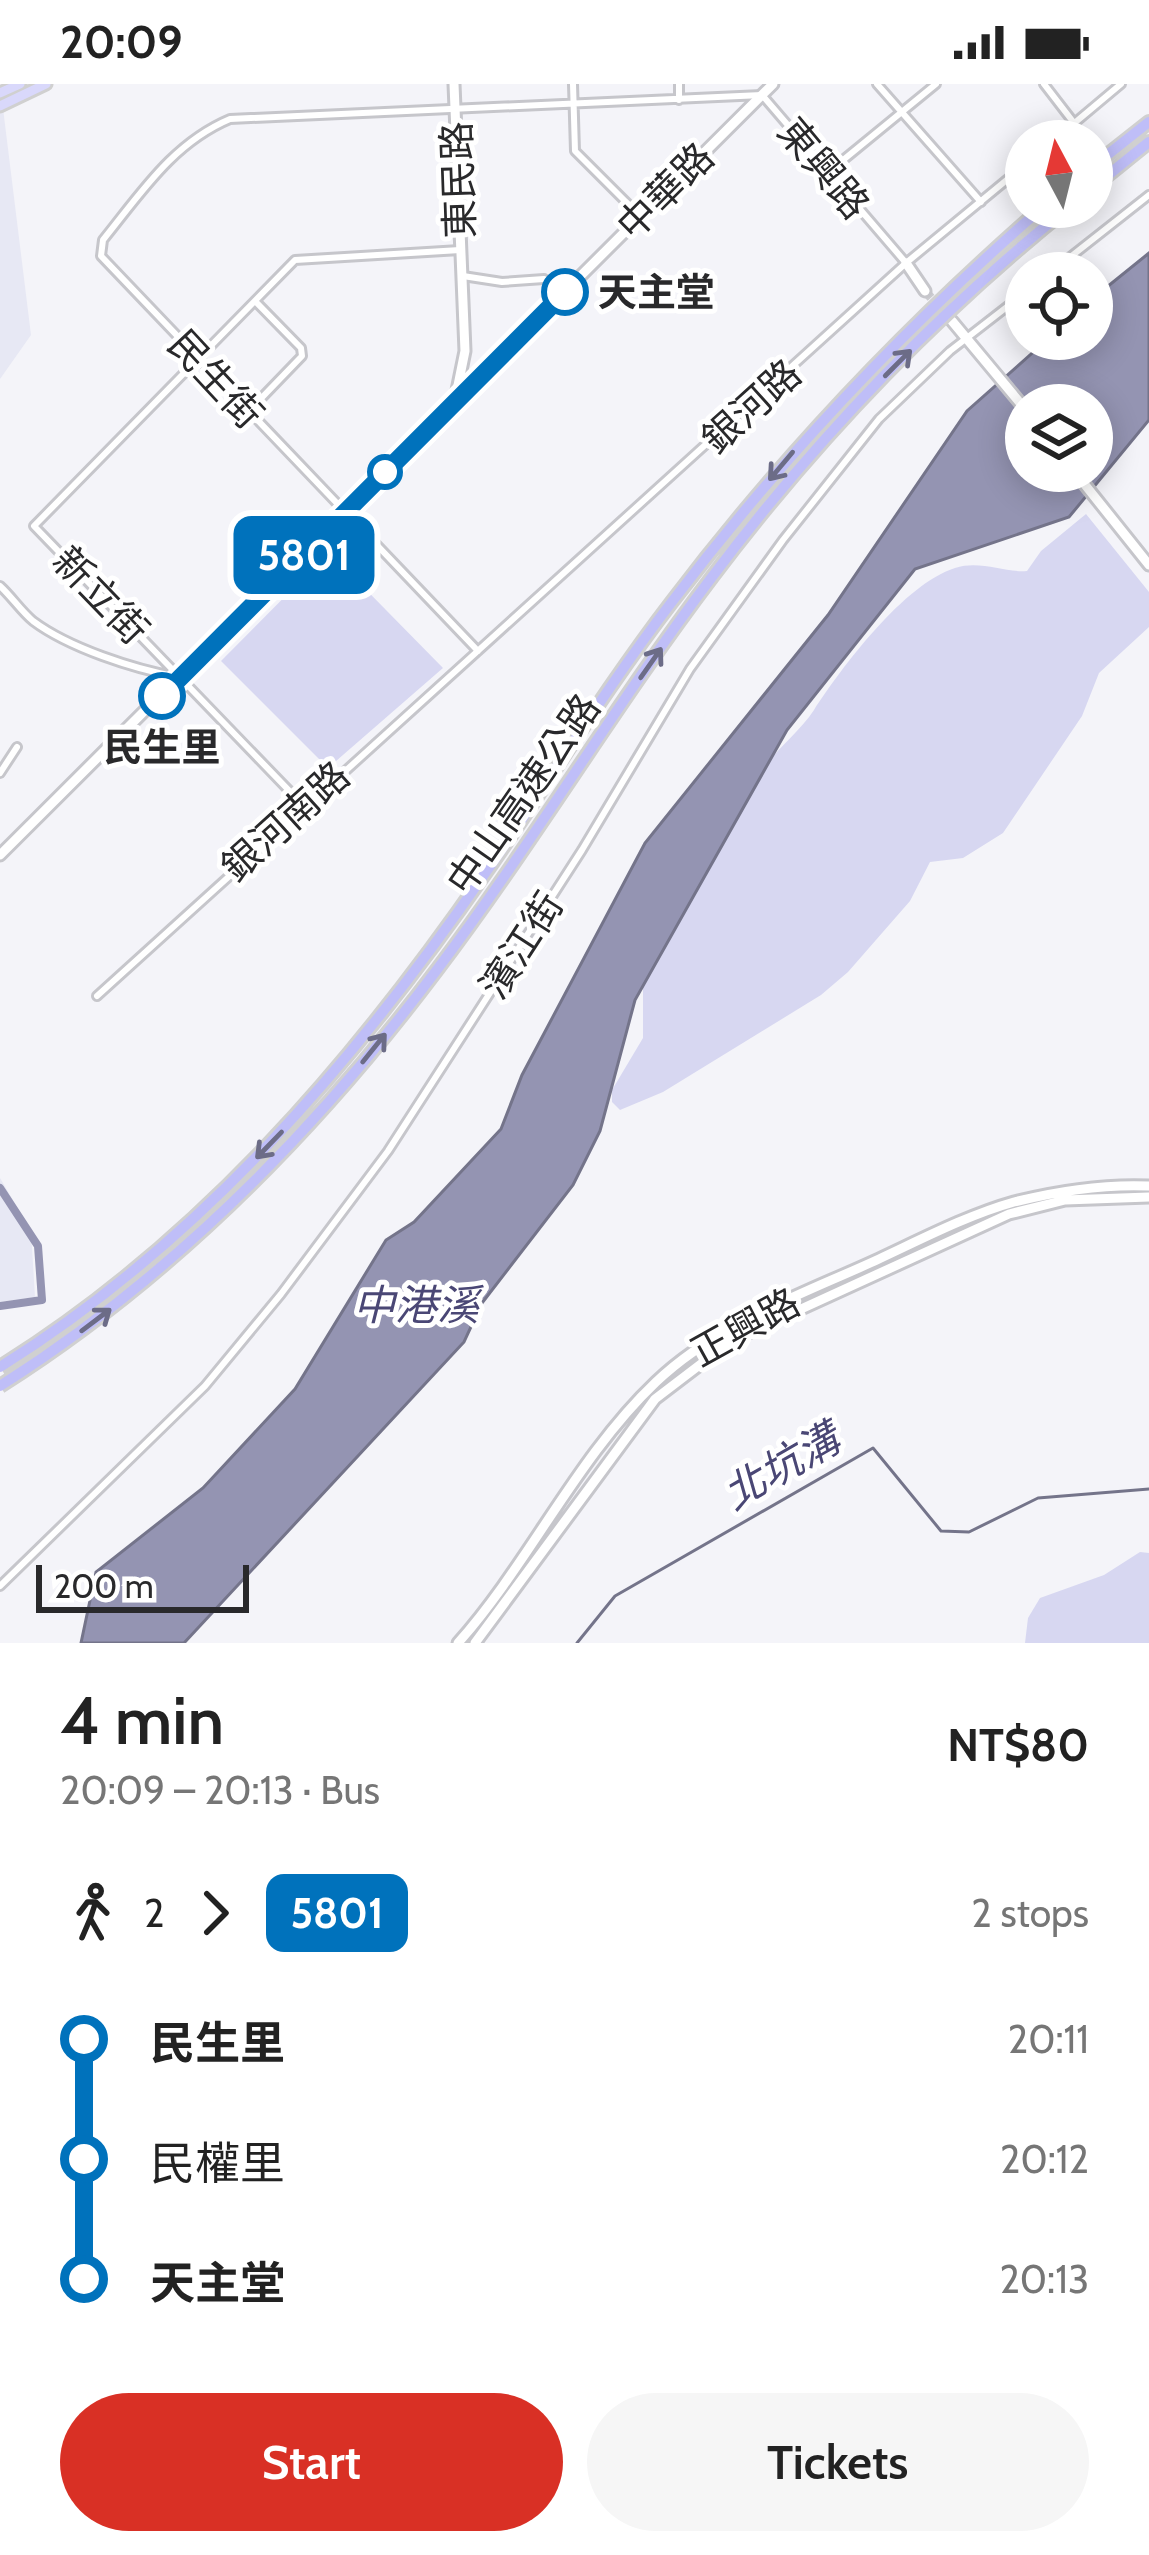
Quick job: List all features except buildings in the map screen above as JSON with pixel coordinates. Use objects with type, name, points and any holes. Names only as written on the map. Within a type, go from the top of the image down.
[{"type":"highway","points":[[1113,150],[1149,122]]},
{"type":"highway","points":[[1113,171],[1149,142]]},
{"type":"highway","name":"中山高速公路","points":[[0,1367],[110,1289],[184,1228],[308,1104],[421,963],[669,606],[730,527],[853,385],[1021,228]]},
{"type":"highway","name":"中山高速公路","points":[[0,1387],[174,1257],[310,1126],[437,970],[709,580],[810,454],[948,313],[1045,228]]},
{"type":"main road","points":[[0,93],[20,84]]},
{"type":"main road","points":[[0,106],[46,84]]},
{"type":"main road","name":"東民路","points":[[453,405],[466,352],[454,84]]},
{"type":"main road","name":"中華路","points":[[0,855],[453,405],[762,89],[773,84]]},
{"type":"main road","name":"東興路","points":[[906,263],[925,291]]},
{"type":"main road","points":[[952,321],[1005,384]]},
{"type":"main road","points":[[1091,492],[1149,566]]},
{"type":"main road","name":"正興路","points":[[458,1643],[489,1608],[618,1426],[657,1381],[711,1340],[758,1313],[1010,1203],[1072,1190],[1149,1186]]},
{"type":"main road","name":"正興路","points":[[476,1643],[655,1399],[731,1341],[1010,1214],[1065,1200],[1149,1197]]},
{"type":"street","points":[[573,84],[574,151],[640,216]]},
{"type":"street","points":[[679,84],[679,100]]},
{"type":"street","points":[[878,84],[981,202]]},
{"type":"street","points":[[826,173],[936,84]]},
{"type":"street","points":[[1044,84],[1072,120]]},
{"type":"street","points":[[1078,120],[1121,84]]},
{"type":"street","name":"東興路","points":[[103,239],[170,158],[196,135],[230,119],[679,100],[762,89],[826,173],[906,263]]},
{"type":"street","name":"銀河路","points":[[478,651],[906,263],[1005,182]]},
{"type":"street","points":[[1077,252],[1149,195]]},
{"type":"street","name":"民生街","points":[[103,239],[101,256],[343,515],[478,651]]},
{"type":"street","points":[[199,362],[295,260],[460,250]]},
{"type":"street","name":"東民路","points":[[463,276],[544,279]]},
{"type":"street","points":[[247,413],[302,356],[302,348],[256,302]]},
{"type":"street","name":"濱江街","points":[[0,1586],[205,1386],[281,1294],[388,1151],[690,669],[770,558],[879,419],[1005,308]]},
{"type":"street","name":"新立街","points":[[182,677],[34,526],[199,362]]},
{"type":"street","points":[[0,586],[23,612],[50,631],[127,666],[182,677],[302,804]]},
{"type":"street","name":"銀河南路","points":[[97,995],[302,804],[478,651]]},
{"type":"street","points":[[0,773],[17,747]]},
{"type":"shaded area","points":[[0,84],[31,335],[0,379]]},
{"type":"shaded area","points":[[1086,514],[1149,592],[1149,627],[1099,673],[1082,716],[1003,833],[963,858],[930,862],[910,901],[848,972],[821,995],[663,1092],[620,1110],[612,1102],[612,1090],[643,1038],[643,971],[766,765],[876,629],[915,591],[965,566],[1027,571],[1041,551]]},
{"type":"shaded area","points":[[329,552],[443,668],[328,768],[221,661]]},
{"type":"shaded area","points":[[0,1178],[31,1231],[35,1297],[0,1302]]},
{"type":"shaded area","points":[[1140,1552],[1149,1553],[1149,1643],[1025,1643],[1028,1618],[1040,1598],[1104,1575]]},
{"type":"water","name":"中港溪","points":[[1149,253],[1149,420],[1113,464],[1113,384],[1005,384],[1005,492],[1090,492],[1069,517],[915,569],[787,730],[635,1000],[600,1131],[573,1185],[482,1303],[464,1342],[184,1643],[81,1643],[96,1572],[203,1488],[295,1389],[386,1240],[414,1222],[501,1129],[522,1075],[645,843],[828,615],[967,411],[1024,360],[1113,360],[1113,282]]},
{"type":"waterway","points":[[0,1188],[38,1246],[42,1300],[0,1306]]},
{"type":"waterway","name":"北坑溝","points":[[577,1643],[615,1596],[873,1448],[941,1531],[969,1532],[1038,1498],[1149,1489]]},
{"type":"tunnel","points":[[925,291],[949,318]]},
{"type":"bus line","name":"5801","points":[[162,696],[565,292]]},
{"type":"place","name":"天主堂","points":[[565,292]]},
{"type":"place","name":"民生里","points":[[162,696]]}]
